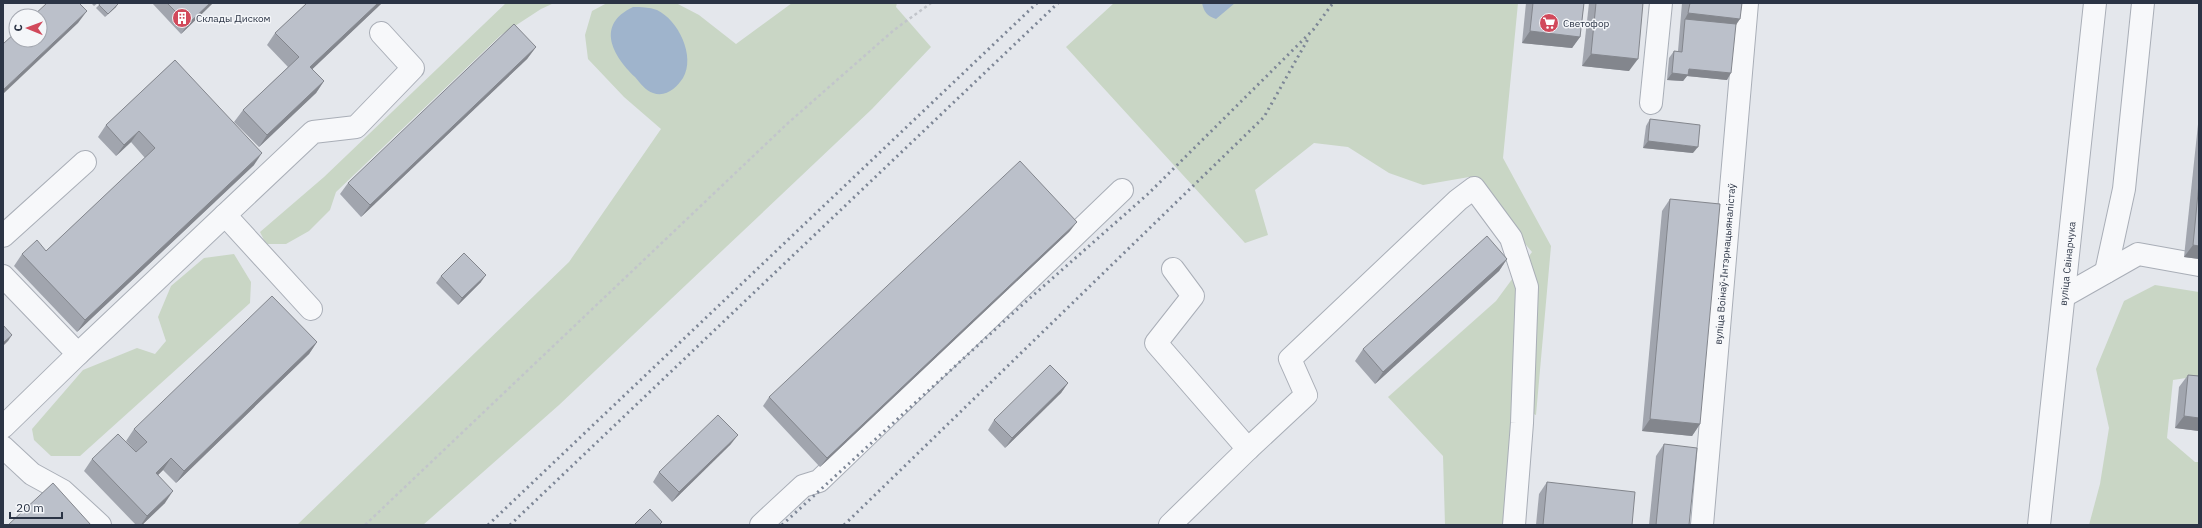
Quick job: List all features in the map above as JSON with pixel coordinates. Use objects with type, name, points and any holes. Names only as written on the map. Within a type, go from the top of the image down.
[{"type":"street","points":[[1651,103],[1661,3]]},
{"type":"street","name":"вуліца Воінаў-Інтэрнацыяналістаў","points":[[1702,525],[1747,3]]},
{"type":"street","name":"вуліца Свінарчука","points":[[2039,525],[2096,3]]},
{"type":"street","points":[[2106,272],[2124,188],[2143,3]]},
{"type":"street","points":[[3,427],[313,132],[356,127],[413,68],[381,32]]},
{"type":"street","points":[[3,236],[85,162]]},
{"type":"street","points":[[1170,525],[1306,395],[1290,359],[1458,200],[1474,188],[1511,238],[1527,287],[1522,423],[1514,525]]},
{"type":"street","points":[[761,525],[803,486],[819,481],[1122,190]]},
{"type":"street","points":[[225,215],[310,309]]},
{"type":"street","points":[[2064,296],[2138,254],[2199,266]]},
{"type":"street","points":[[1173,269],[1193,296],[1156,343],[1248,449]]},
{"type":"street","points":[[3,276],[78,354]]},
{"type":"street","points":[[3,447],[32,474],[63,491],[100,525]]},
{"type":"path","points":[[365,525],[788,123],[894,30],[931,3]]},
{"type":"green space","points":[[506,3],[554,3],[541,9],[501,35],[336,192],[330,210],[309,231],[286,244],[266,244],[260,232],[324,177]]},
{"type":"green space","points":[[607,3],[676,3],[699,15],[736,44],[792,3],[897,3],[896,7],[931,47],[872,109],[559,405],[423,525],[297,525],[569,262],[661,129],[624,97],[588,59],[585,35],[592,11]]},
{"type":"green space","points":[[1114,3],[1518,3],[1503,158],[1551,246],[1536,415],[1518,407],[1510,525],[1445,525],[1443,456],[1388,397],[1496,301],[1532,252],[1469,177],[1423,185],[1389,173],[1348,147],[1314,143],[1255,190],[1268,235],[1245,243],[1066,47]]},
{"type":"green space","points":[[234,254],[251,282],[250,303],[80,456],[51,456],[34,440],[32,429],[83,370],[137,348],[155,354],[166,341],[158,317],[171,286],[204,258]]},
{"type":"green space","points":[[2155,285],[2199,292],[2199,376],[2173,380],[2167,438],[2195,462],[2199,462],[2199,525],[2089,525],[2100,484],[2109,428],[2096,369],[2124,301]]},
{"type":"water","points":[[1202,3],[1235,3],[1216,19],[1206,13]]},
{"type":"water","points":[[633,7],[654,9],[665,15],[678,30],[683,40],[686,49],[686,69],[681,81],[667,93],[658,94],[650,92],[646,89],[627,69],[615,50],[611,32],[614,23],[621,14]]},
{"type":"building","points":[[47,3],[79,3],[87,11],[48,48],[48,8],[42,8]]},
{"type":"building","points":[[100,3],[118,4],[108,14],[99,5]]},
{"type":"building","points":[[167,3],[210,3],[188,24]]},
{"type":"building","points":[[307,3],[378,3],[310,67],[324,81],[267,135],[243,110],[299,57],[275,33]]},
{"type":"building","name":"Светофор","points":[[1533,3],[1584,3],[1580,37],[1530,31]]},
{"type":"building","points":[[1596,3],[1643,3],[1638,59],[1591,54]]},
{"type":"building","points":[[1690,3],[1742,3],[1740,19],[1688,13]]},
{"type":"building","points":[[1685,19],[1736,24],[1731,73],[1689,69],[1688,75],[1672,73],[1674,51],[1682,52]]},
{"type":"building","points":[[514,24],[536,47],[370,205],[348,183]]},
{"type":"building","points":[[8,39],[8,48],[48,48],[3,90],[3,44]]},
{"type":"building","points":[[175,60],[262,153],[85,320],[22,254],[37,240],[46,251],[155,148],[139,131],[124,145],[106,125]]},
{"type":"building","points":[[1650,119],[1700,125],[1698,147],[1648,141]]},
{"type":"building","points":[[1020,161],[1077,222],[827,458],[769,397]]},
{"type":"building","points":[[2199,183],[2199,246],[2193,245]]},
{"type":"building","points":[[1670,199],[1720,204],[1700,424],[1650,419]]},
{"type":"building","points":[[1487,236],[1507,259],[1383,372],[1363,349]]},
{"type":"building","points":[[464,253],[486,275],[462,298],[441,276]]},
{"type":"building","points":[[272,296],[317,342],[184,471],[171,458],[156,473],[173,491],[147,516],[92,459],[118,434],[136,452],[147,442],[134,429]]},
{"type":"building","points":[[3,325],[12,335],[3,343]]},
{"type":"building","points":[[1050,365],[1068,383],[1012,438],[994,420]]},
{"type":"building","points":[[2188,375],[2199,376],[2199,418],[2184,416]]},
{"type":"building","points":[[718,415],[738,435],[679,492],[659,472]]},
{"type":"building","points":[[1664,444],[1697,448],[1689,525],[1656,525]]},
{"type":"building","points":[[1547,482],[1635,492],[1632,525],[1543,525]]},
{"type":"building","points":[[53,483],[91,525],[8,525]]},
{"type":"building","points":[[650,509],[662,522],[659,525],[634,525]]},
{"type":"railway","points":[[488,525],[1037,3]]},
{"type":"railway","points":[[510,525],[1058,3]]},
{"type":"railway","points":[[782,525],[1012,314],[1148,194],[1313,30],[1333,3]]},
{"type":"railway","points":[[844,525],[1264,117],[1308,39]]},
{"type":"place","name":"Склады Диском","points":[[182,18]]},
{"type":"place","name":"Светофор","points":[[1549,23]]}]
